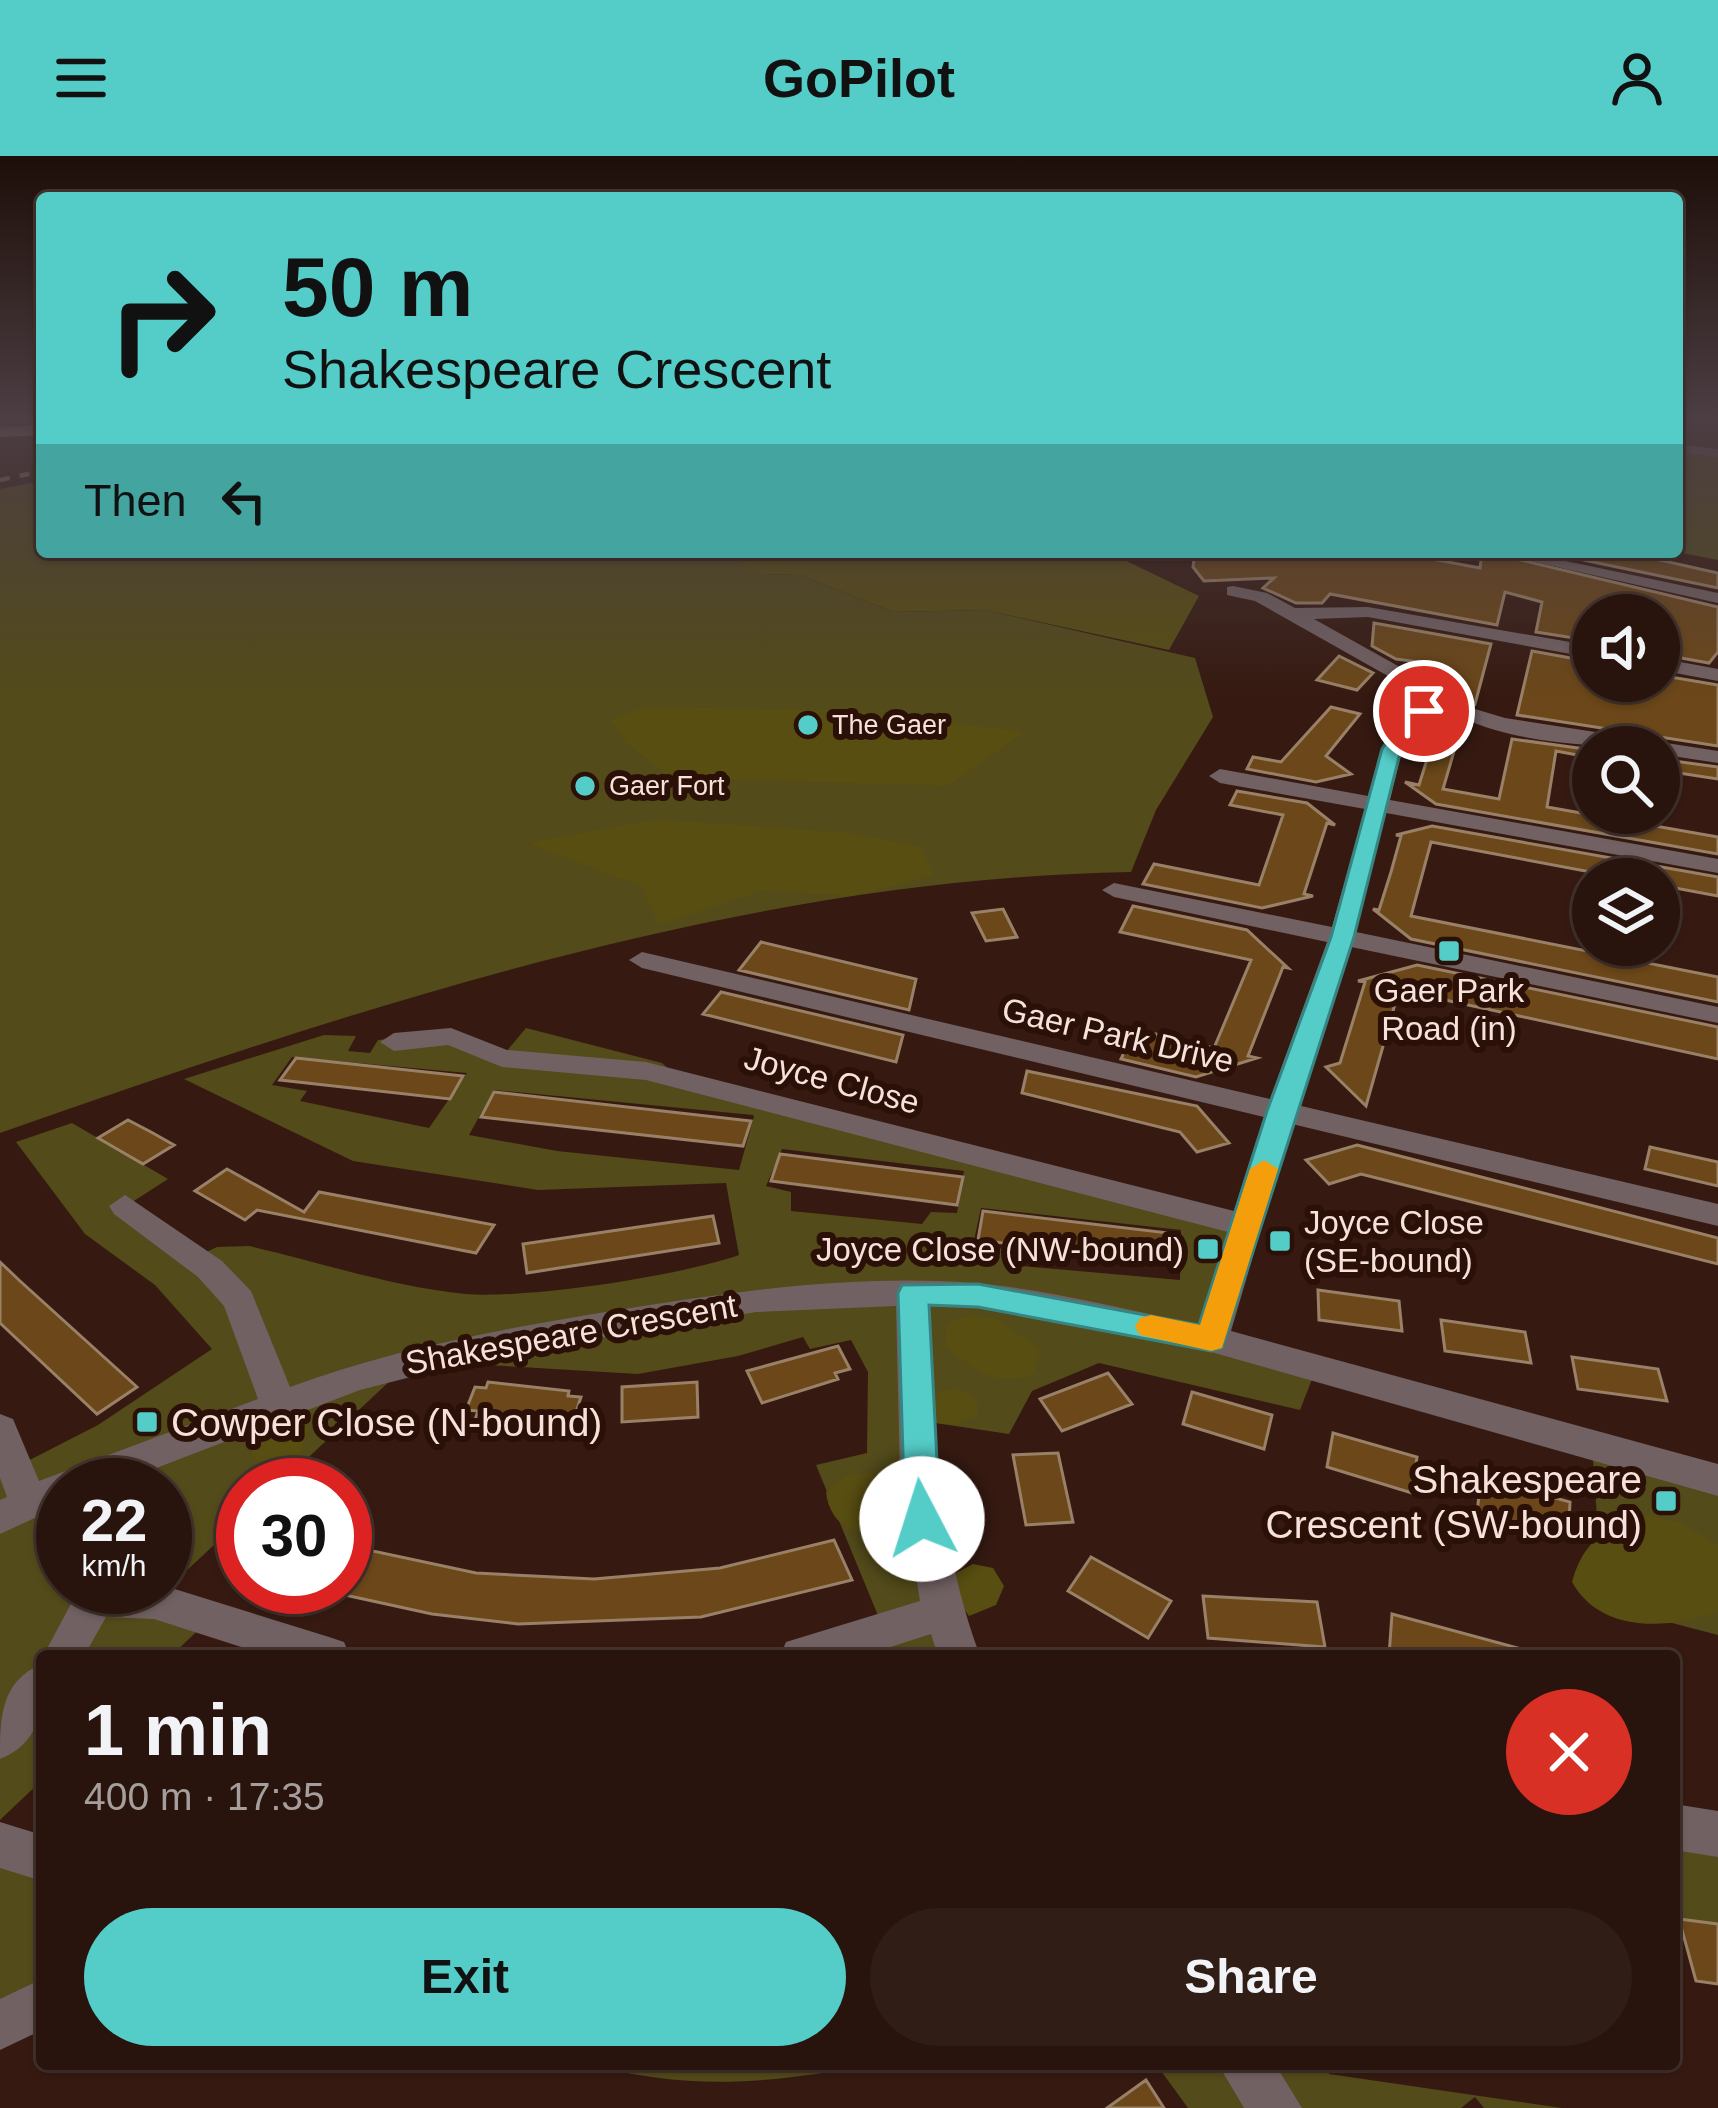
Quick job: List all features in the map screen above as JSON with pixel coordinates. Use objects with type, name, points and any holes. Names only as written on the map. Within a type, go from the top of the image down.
[{"type":"street","points":[[1527,558],[1718,598]]},
{"type":"street","points":[[1233,591],[1261,597],[1443,701],[1502,724],[1572,734]]},
{"type":"street","points":[[1293,614],[1368,612],[1572,648]]},
{"type":"street","points":[[1680,668],[1718,675]]},
{"type":"street","points":[[1211,1339],[1281,1111],[1342,937],[1400,733],[1443,701]]},
{"type":"street","points":[[1680,751],[1718,757]]},
{"type":"street","points":[[1220,776],[1718,866]]},
{"type":"street","points":[[1114,890],[1718,1015]]},
{"type":"street","name":"Gaer Park Drive","points":[[642,960],[1718,1215]]},
{"type":"street","name":"Joyce Close","points":[[394,1042],[451,1036],[502,1058],[646,1071],[1248,1226]]},
{"type":"street","points":[[125,1206],[210,1269],[239,1300],[278,1403]]},
{"type":"street","points":[[913,1293],[915,1442],[922,1519],[941,1612],[957,1650]]},
{"type":"street","name":"Shakespeare Crescent","points":[[155,1458],[278,1403],[493,1342],[756,1300],[913,1293],[978,1295],[1211,1339],[1718,1480]]},
{"type":"street","points":[[0,1429],[36,1491]]},
{"type":"street","points":[[192,1611],[311,1650]]},
{"type":"street","points":[[820,1650],[941,1612]]},
{"type":"street","points":[[66,1650],[87,1614]]},
{"type":"street","points":[[0,1738],[36,1692]]},
{"type":"street","points":[[1680,1828],[1718,1834]]},
{"type":"street","points":[[0,1845],[36,1856]]},
{"type":"street","points":[[0,2026],[36,2008]]},
{"type":"street","points":[[1248,2070],[1276,2108]]},
{"type":"shaded area","name":"Gaer Fort","points":[[0,512],[36,512],[36,558],[744,558],[739,562],[761,574],[799,575],[894,612],[985,610],[1195,658],[1213,717],[1156,810],[1131,872],[986,880],[842,898],[698,924],[415,996],[0,1133]]},
{"type":"shaded area","points":[[1683,512],[1718,512],[1718,560],[1683,553]]},
{"type":"shaded area","points":[[744,558],[1120,558],[1199,596],[1169,650],[985,610],[894,612],[799,575],[761,574],[738,563]]},
{"type":"shaded area","points":[[646,707],[850,710],[1024,732],[948,786],[672,778],[627,744],[610,719]]},
{"type":"shaded area","points":[[656,819],[854,833],[920,847],[934,875],[852,896],[762,891],[658,925],[642,887],[528,843]]},
{"type":"shaded area","points":[[526,1028],[662,1063],[679,1078],[1248,1226],[1211,1339],[1316,1369],[1300,1410],[1099,1363],[1032,1391],[1009,1434],[915,1420],[958,1650],[820,1650],[884,1630],[816,1465],[867,1453],[868,1372],[851,1340],[810,1349],[803,1337],[738,1356],[638,1374],[488,1365],[455,1352],[409,1363],[308,1458],[216,1458],[216,1543],[192,1566],[192,1458],[36,1458],[36,1614],[192,1614],[192,1609],[214,1615],[177,1650],[36,1650],[36,1786],[0,1820],[0,1429],[16,1467],[98,1425],[212,1349],[155,1285],[85,1234],[16,1142],[72,1123],[168,1179],[126,1206],[196,1257],[217,1247],[249,1246],[411,1286],[493,1295],[604,1284],[739,1255],[726,1183],[538,1190],[353,1161],[184,1079],[324,1035],[356,1036],[348,1051],[370,1053],[378,1040],[433,1035],[501,1058]],"holes":[[[292,1057],[467,1073],[429,1128],[300,1101],[307,1091],[272,1085]],[[494,1090],[754,1116],[739,1170],[557,1151],[469,1135]],[[782,1149],[964,1171],[957,1213],[931,1212],[922,1224],[791,1211],[791,1192],[766,1186]],[[981,1208],[1181,1230],[1180,1280],[1010,1265],[1011,1250],[973,1245]]]},
{"type":"shaded area","points":[[973,1314],[997,1319],[1041,1350],[1035,1373],[1010,1379],[988,1375],[946,1347],[947,1323]]},
{"type":"shaded area","points":[[959,1388],[977,1399],[978,1415],[956,1425],[938,1423],[931,1408],[940,1391]]},
{"type":"shaded area","points":[[298,1422],[308,1429],[300,1458],[255,1458],[250,1451],[258,1437],[274,1426]]},
{"type":"shaded area","points":[[1592,1445],[1718,1480],[1718,1635],[1603,1605]]},
{"type":"shaded area","points":[[870,1473],[891,1486],[899,1506],[880,1527],[857,1531],[837,1519],[826,1492],[847,1476]]},
{"type":"shaded area","points":[[1645,1514],[1680,1523],[1718,1544],[1718,1612],[1678,1622],[1637,1623],[1600,1611],[1572,1582],[1583,1555],[1598,1538]]},
{"type":"shaded area","points":[[973,1564],[993,1568],[1004,1586],[996,1605],[969,1616],[954,1595],[954,1574]]},
{"type":"shaded area","points":[[1680,1828],[1718,1834],[1718,1926],[1680,1922]]},
{"type":"shaded area","points":[[0,1836],[36,1851],[36,2007],[0,2025]]},
{"type":"shaded area","points":[[611,2070],[836,2070],[730,2082]]},
{"type":"shaded area","points":[[1160,2070],[1328,2070],[1329,2074],[1562,2108],[1484,2108],[1475,2097],[1461,2108],[1188,2108]]},
{"type":"building","points":[[1194,558],[1426,558],[1480,568],[1481,558],[1512,558],[1663,594],[1572,594],[1572,638],[1536,632],[1542,602],[1505,592],[1497,625],[1330,594],[1322,603],[1296,603],[1263,588],[1274,578],[1204,581],[1193,567]]},
{"type":"building","points":[[1574,558],[1651,558],[1718,573],[1718,588]]},
{"type":"building","points":[[1680,598],[1718,607],[1718,652],[1709,663],[1680,658]]},
{"type":"building","points":[[1374,623],[1491,644],[1475,704],[1450,690],[1454,678],[1441,676],[1442,665],[1396,659],[1372,646]]},
{"type":"building","points":[[1532,651],[1572,658],[1572,702],[1680,702],[1680,679],[1718,685],[1718,746],[1680,740],[1680,726],[1588,726],[1517,715]]},
{"type":"building","points":[[1339,656],[1373,673],[1357,690],[1317,680]]},
{"type":"building","points":[[1331,707],[1360,714],[1326,756],[1351,774],[1316,782],[1247,769],[1253,757],[1281,762]]},
{"type":"building","points":[[1434,737],[1457,741],[1443,789],[1499,799],[1512,739],[1572,747],[1572,754],[1556,751],[1547,807],[1572,811],[1572,828],[1436,804],[1405,782],[1419,785]]},
{"type":"building","points":[[1680,762],[1718,767],[1718,779],[1680,773]]},
{"type":"building","points":[[1237,791],[1307,803],[1335,825],[1327,823],[1304,894],[1313,896],[1262,908],[1143,884],[1154,864],[1259,885],[1283,815],[1230,805]]},
{"type":"building","points":[[1432,826],[1611,858],[1572,858],[1572,868],[1431,842],[1411,916],[1572,948],[1572,966],[1663,966],[1718,977],[1718,1002],[1411,939],[1373,909],[1379,910],[1391,872],[1401,836],[1396,835]]},
{"type":"building","points":[[1680,830],[1718,837],[1718,854],[1605,834],[1680,834]]},
{"type":"building","points":[[1680,870],[1718,877],[1718,896],[1680,889]]},
{"type":"building","points":[[1133,906],[1247,930],[1288,968],[1283,967],[1248,1056],[1257,1058],[1196,1077],[1121,1059],[1135,1029],[1214,1048],[1251,960],[1120,932]]},
{"type":"building","points":[[1003,909],[1017,937],[986,941],[972,913]]},
{"type":"building","points":[[761,942],[916,979],[909,1010],[739,970]]},
{"type":"building","points":[[1417,965],[1718,1027],[1718,1059],[1399,990],[1366,1106],[1326,1067],[1340,1063],[1365,982],[1358,981]]},
{"type":"building","points":[[721,992],[903,1035],[896,1062],[703,1014]]},
{"type":"building","points":[[296,1058],[463,1076],[450,1099],[280,1080]]},
{"type":"building","points":[[1027,1071],[1197,1106],[1229,1143],[1197,1152],[1180,1132],[1022,1093]]},
{"type":"building","points":[[494,1092],[751,1121],[743,1146],[481,1117]]},
{"type":"building","points":[[128,1120],[174,1145],[143,1164],[98,1138]]},
{"type":"building","points":[[1357,1145],[1718,1238],[1718,1264],[1361,1174],[1329,1184],[1306,1160]]},
{"type":"building","points":[[1650,1147],[1718,1162],[1718,1186],[1645,1169]]},
{"type":"building","points":[[780,1154],[963,1177],[957,1205],[771,1181]]},
{"type":"building","points":[[227,1169],[304,1212],[319,1192],[494,1225],[476,1253],[257,1210],[245,1220],[195,1191]]},
{"type":"building","points":[[983,1211],[1177,1234],[1177,1264],[978,1240]]},
{"type":"building","points":[[713,1216],[719,1243],[527,1273],[523,1244]]},
{"type":"building","points":[[0,1262],[137,1387],[97,1414],[0,1323]]},
{"type":"building","points":[[1318,1290],[1399,1301],[1402,1331],[1319,1320]]},
{"type":"building","points":[[1441,1320],[1525,1332],[1531,1363],[1445,1351]]},
{"type":"building","points":[[838,1346],[850,1369],[835,1373],[838,1379],[762,1403],[747,1371]]},
{"type":"building","points":[[1572,1357],[1658,1369],[1667,1401],[1578,1389]]},
{"type":"building","points":[[1108,1373],[1132,1404],[1062,1431],[1040,1399]]},
{"type":"building","points":[[488,1382],[569,1391],[568,1396],[581,1397],[573,1421],[558,1419],[554,1428],[475,1420],[478,1411],[466,1410],[475,1387],[486,1388]]},
{"type":"building","points":[[697,1382],[698,1417],[622,1422],[622,1387]]},
{"type":"building","points":[[1192,1392],[1272,1415],[1264,1449],[1183,1424]]},
{"type":"building","points":[[1333,1433],[1417,1457],[1412,1493],[1327,1467]]},
{"type":"building","points":[[1058,1453],[1073,1522],[1026,1525],[1013,1455]]},
{"type":"building","points":[[1481,1477],[1570,1502],[1568,1539],[1477,1513]]},
{"type":"building","points":[[834,1540],[852,1580],[701,1617],[518,1624],[372,1601],[372,1551],[476,1573],[594,1579],[720,1568]]},
{"type":"building","points":[[1091,1557],[1171,1601],[1148,1638],[1068,1591]]},
{"type":"building","points":[[1203,1596],[1317,1602],[1325,1647],[1208,1638]]},
{"type":"building","points":[[1392,1614],[1518,1648],[1518,1650],[1389,1650]]},
{"type":"building","points":[[1680,1919],[1718,1924],[1718,1984],[1696,1981]]},
{"type":"building","points":[[1146,2080],[1164,2108],[1107,2108]]},
{"type":"slow traffic","points":[[1151,1327],[1211,1339],[1264,1169]]},
{"type":"place","name":"The Gaer","points":[[808,725]]},
{"type":"place","name":"Gaer Fort","points":[[585,786]]},
{"type":"place","name":"Gaer Park Road (in)","points":[[1449,951]]},
{"type":"place","name":"Joyce Close (SE-bound)","points":[[1280,1241]]},
{"type":"place","name":"Joyce Close (NW-bound)","points":[[1208,1249]]},
{"type":"place","name":"Cowper Close (N-bound)","points":[[147,1422]]},
{"type":"place","name":"Shakespeare Crescent (SW-bound)","points":[[1666,1501]]},
{"type":"route","points":[[922,1519],[915,1442],[913,1293],[978,1295],[1211,1339],[1281,1111],[1342,937],[1392,749],[1410,720],[1424,711]]}]
